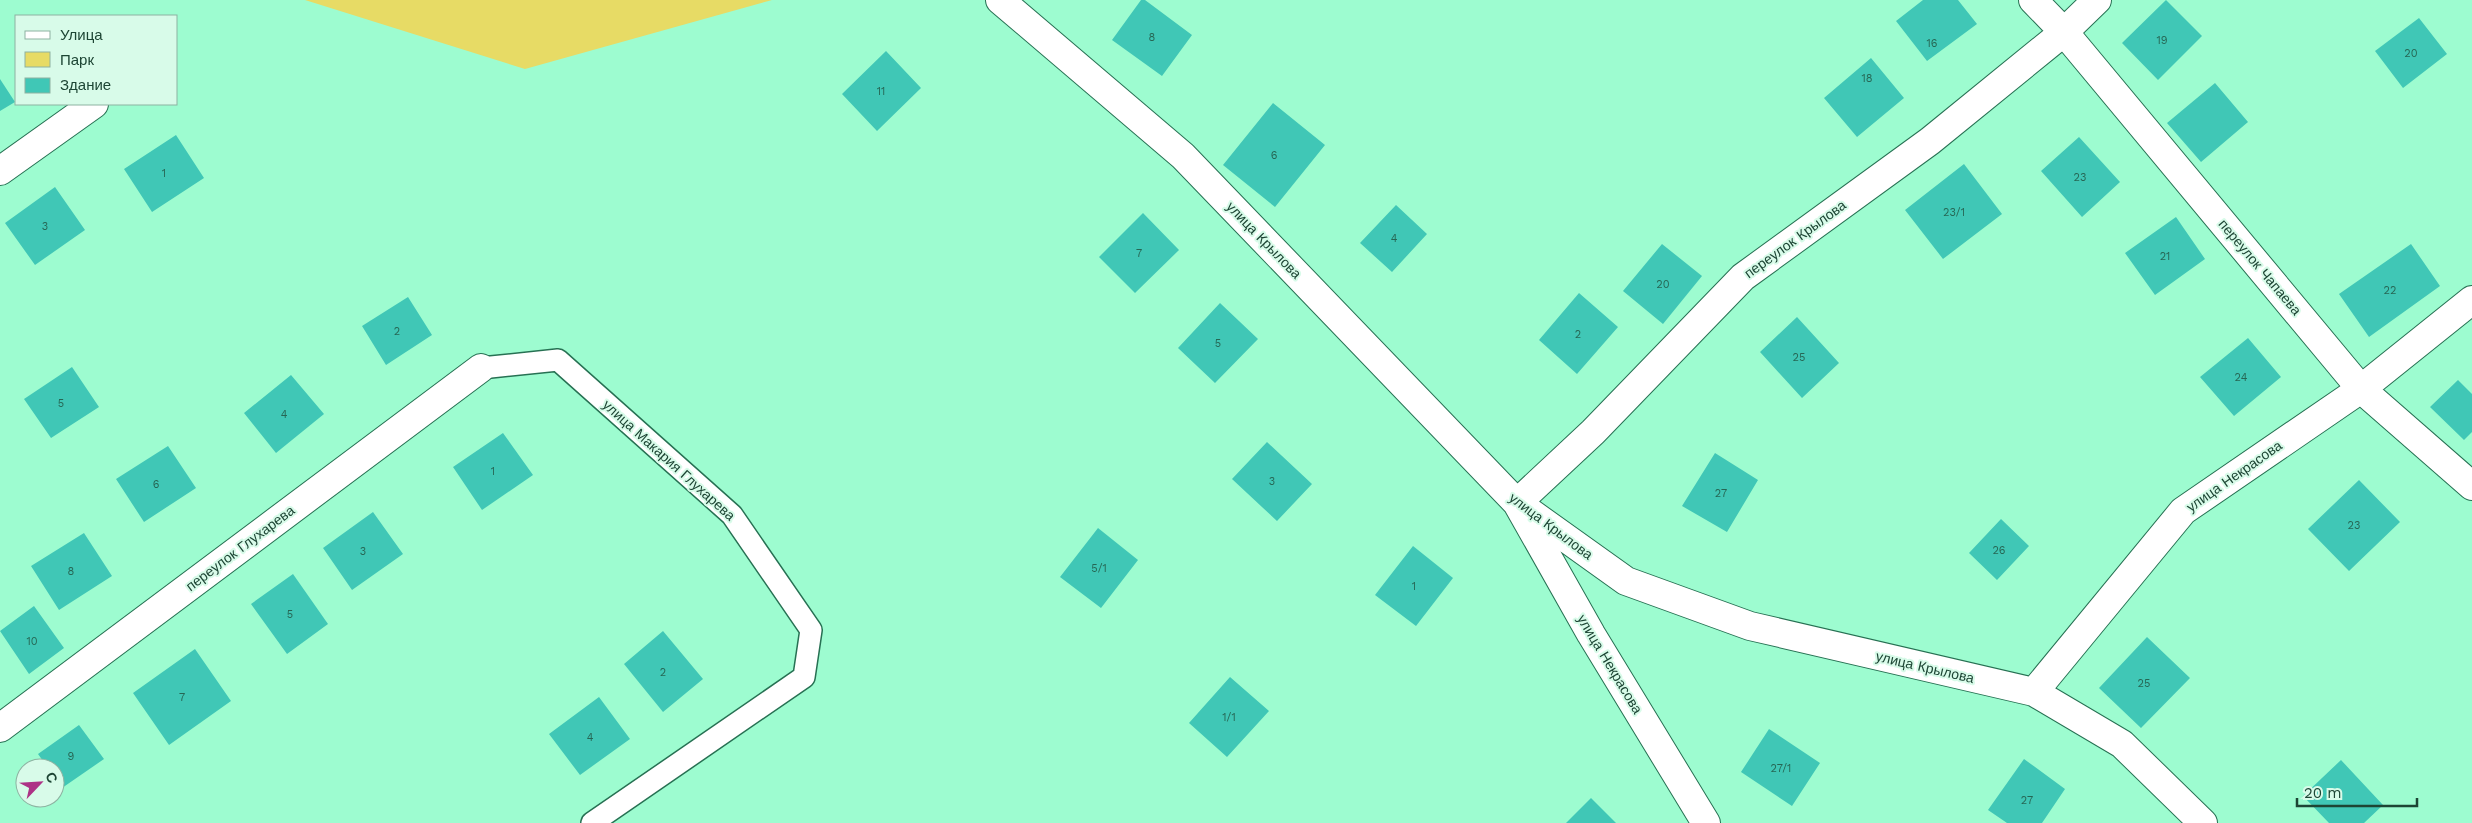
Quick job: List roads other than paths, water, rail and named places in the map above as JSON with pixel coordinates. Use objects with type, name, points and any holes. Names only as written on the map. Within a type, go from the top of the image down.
[{"type":"street","name":"улица Крылова","points":[[1000,0],[1183,156],[1517,503],[1626,581],[1750,626],[2034,692],[2122,744],[2203,823]]},
{"type":"street","name":"переулок Чапаева","points":[[2033,0],[2064,32],[2361,388],[2472,486]]},
{"type":"street","name":"переулок Крылова","points":[[1517,503],[1593,432],[1743,277],[1930,141],[2064,32],[2097,0]]},
{"type":"street","points":[[0,170],[93,105]]},
{"type":"street","name":"улица Некрасова","points":[[2034,692],[2183,511],[2361,388],[2472,300]]},
{"type":"street","name":"переулок Глухарева","points":[[0,728],[481,368]]},
{"type":"street","name":"улица Некрасова","points":[[1517,503],[1591,634],[1706,823]]},
{"type":"lane","name":"улица Макария Глухарева","points":[[481,368],[558,360],[732,515],[811,630],[804,677],[592,823]]}]
